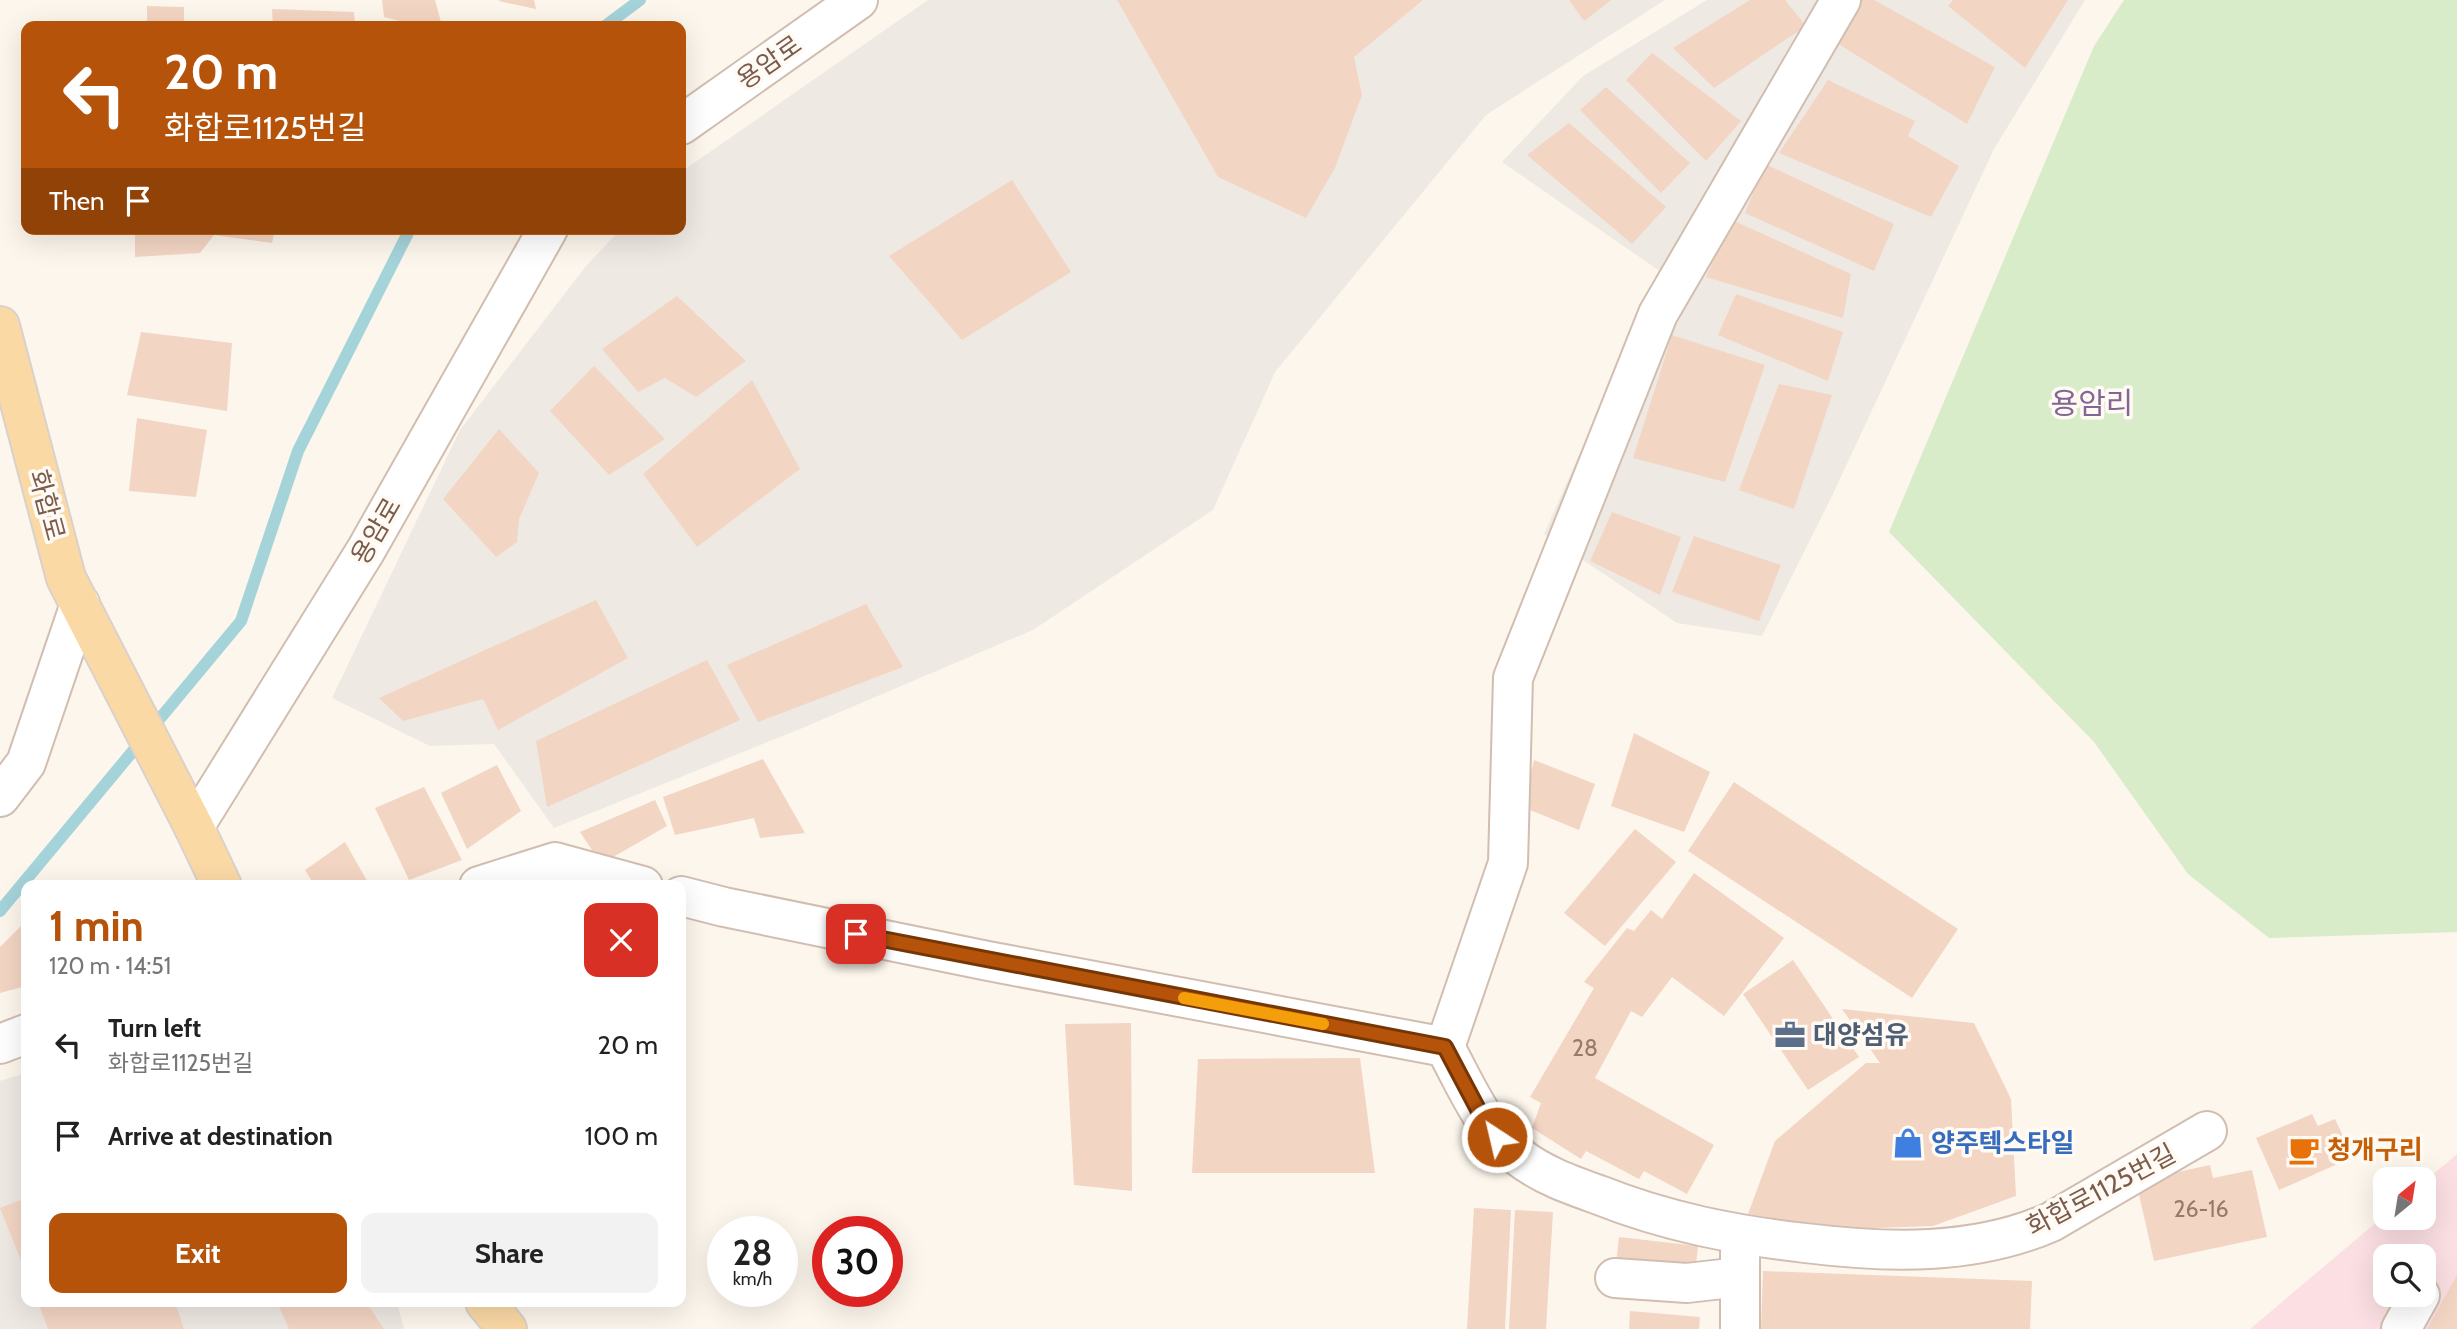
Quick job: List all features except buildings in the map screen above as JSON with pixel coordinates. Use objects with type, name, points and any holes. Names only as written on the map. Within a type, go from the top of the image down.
[{"type":"main road","name":"화합로","points":[[0,326],[66,578],[194,827]]},
{"type":"main road","points":[[194,827],[219,880]]},
{"type":"main road","points":[[489,1307],[507,1329]]},
{"type":"street","name":"용암로","points":[[686,120],[858,0]]},
{"type":"street","points":[[686,897],[975,958],[1445,1047],[1508,863],[1513,678],[1658,314],[1841,0]]},
{"type":"street","name":"용암로","points":[[194,827],[366,550],[545,235]]},
{"type":"street","points":[[0,797],[26,764],[80,604]]},
{"type":"street","points":[[498,880],[555,862],[621,880]]},
{"type":"street","points":[[0,1044],[21,1036]]},
{"type":"street","name":"화합로1125번길","points":[[1445,1047],[1481,1115],[1497,1137],[1546,1174],[1626,1206],[1683,1224],[1740,1236],[1866,1250],[1956,1247],[2026,1233],[2051,1222],[2207,1131]]},
{"type":"street","points":[[1740,1236],[1740,1329]]},
{"type":"street","points":[[1615,1278],[1688,1283],[1740,1277]]},
{"type":"street","points":[[2401,1329],[2413,1307]]},
{"type":"shaded area","points":[[928,0],[1665,0],[1486,115],[1275,372],[1213,510],[1033,630],[800,729],[554,828],[494,744],[430,746],[332,698],[460,430],[586,266],[615,235],[686,235],[686,169]]},
{"type":"shaded area","points":[[1707,0],[2085,0],[1994,149],[1831,498],[1762,636],[1677,623],[1544,534],[1661,272],[1502,162],[1583,76]]},
{"type":"shaded area","points":[[21,1075],[21,1307],[398,1307],[404,1329],[0,1329],[0,1081]]},
{"type":"shaded area","points":[[2457,1154],[2457,1329],[2250,1329],[2373,1225],[2373,1230],[2436,1230],[2436,1172]]},
{"type":"green space","points":[[2124,0],[2457,0],[2457,932],[2269,938],[2188,874],[2094,742],[1889,532],[2094,46]]},
{"type":"waterway","points":[[612,21],[640,0]]},
{"type":"waterway","points":[[26,880],[241,621],[298,451],[407,235]]},
{"type":"waterway","points":[[0,911],[21,886]]},
{"type":"slow traffic","points":[[1184,998],[1323,1024]]},
{"type":"place","name":"대양섬유","points":[[1790,1035]]},
{"type":"place","name":"양주텍스타일","points":[[1908,1143]]},
{"type":"place","name":"청개구리","points":[[2304,1150]]},
{"type":"district","name":"용암리","points":[[2092,403]]},
{"type":"route","points":[[856,934],[1445,1047],[1481,1115],[1497,1137]]}]
